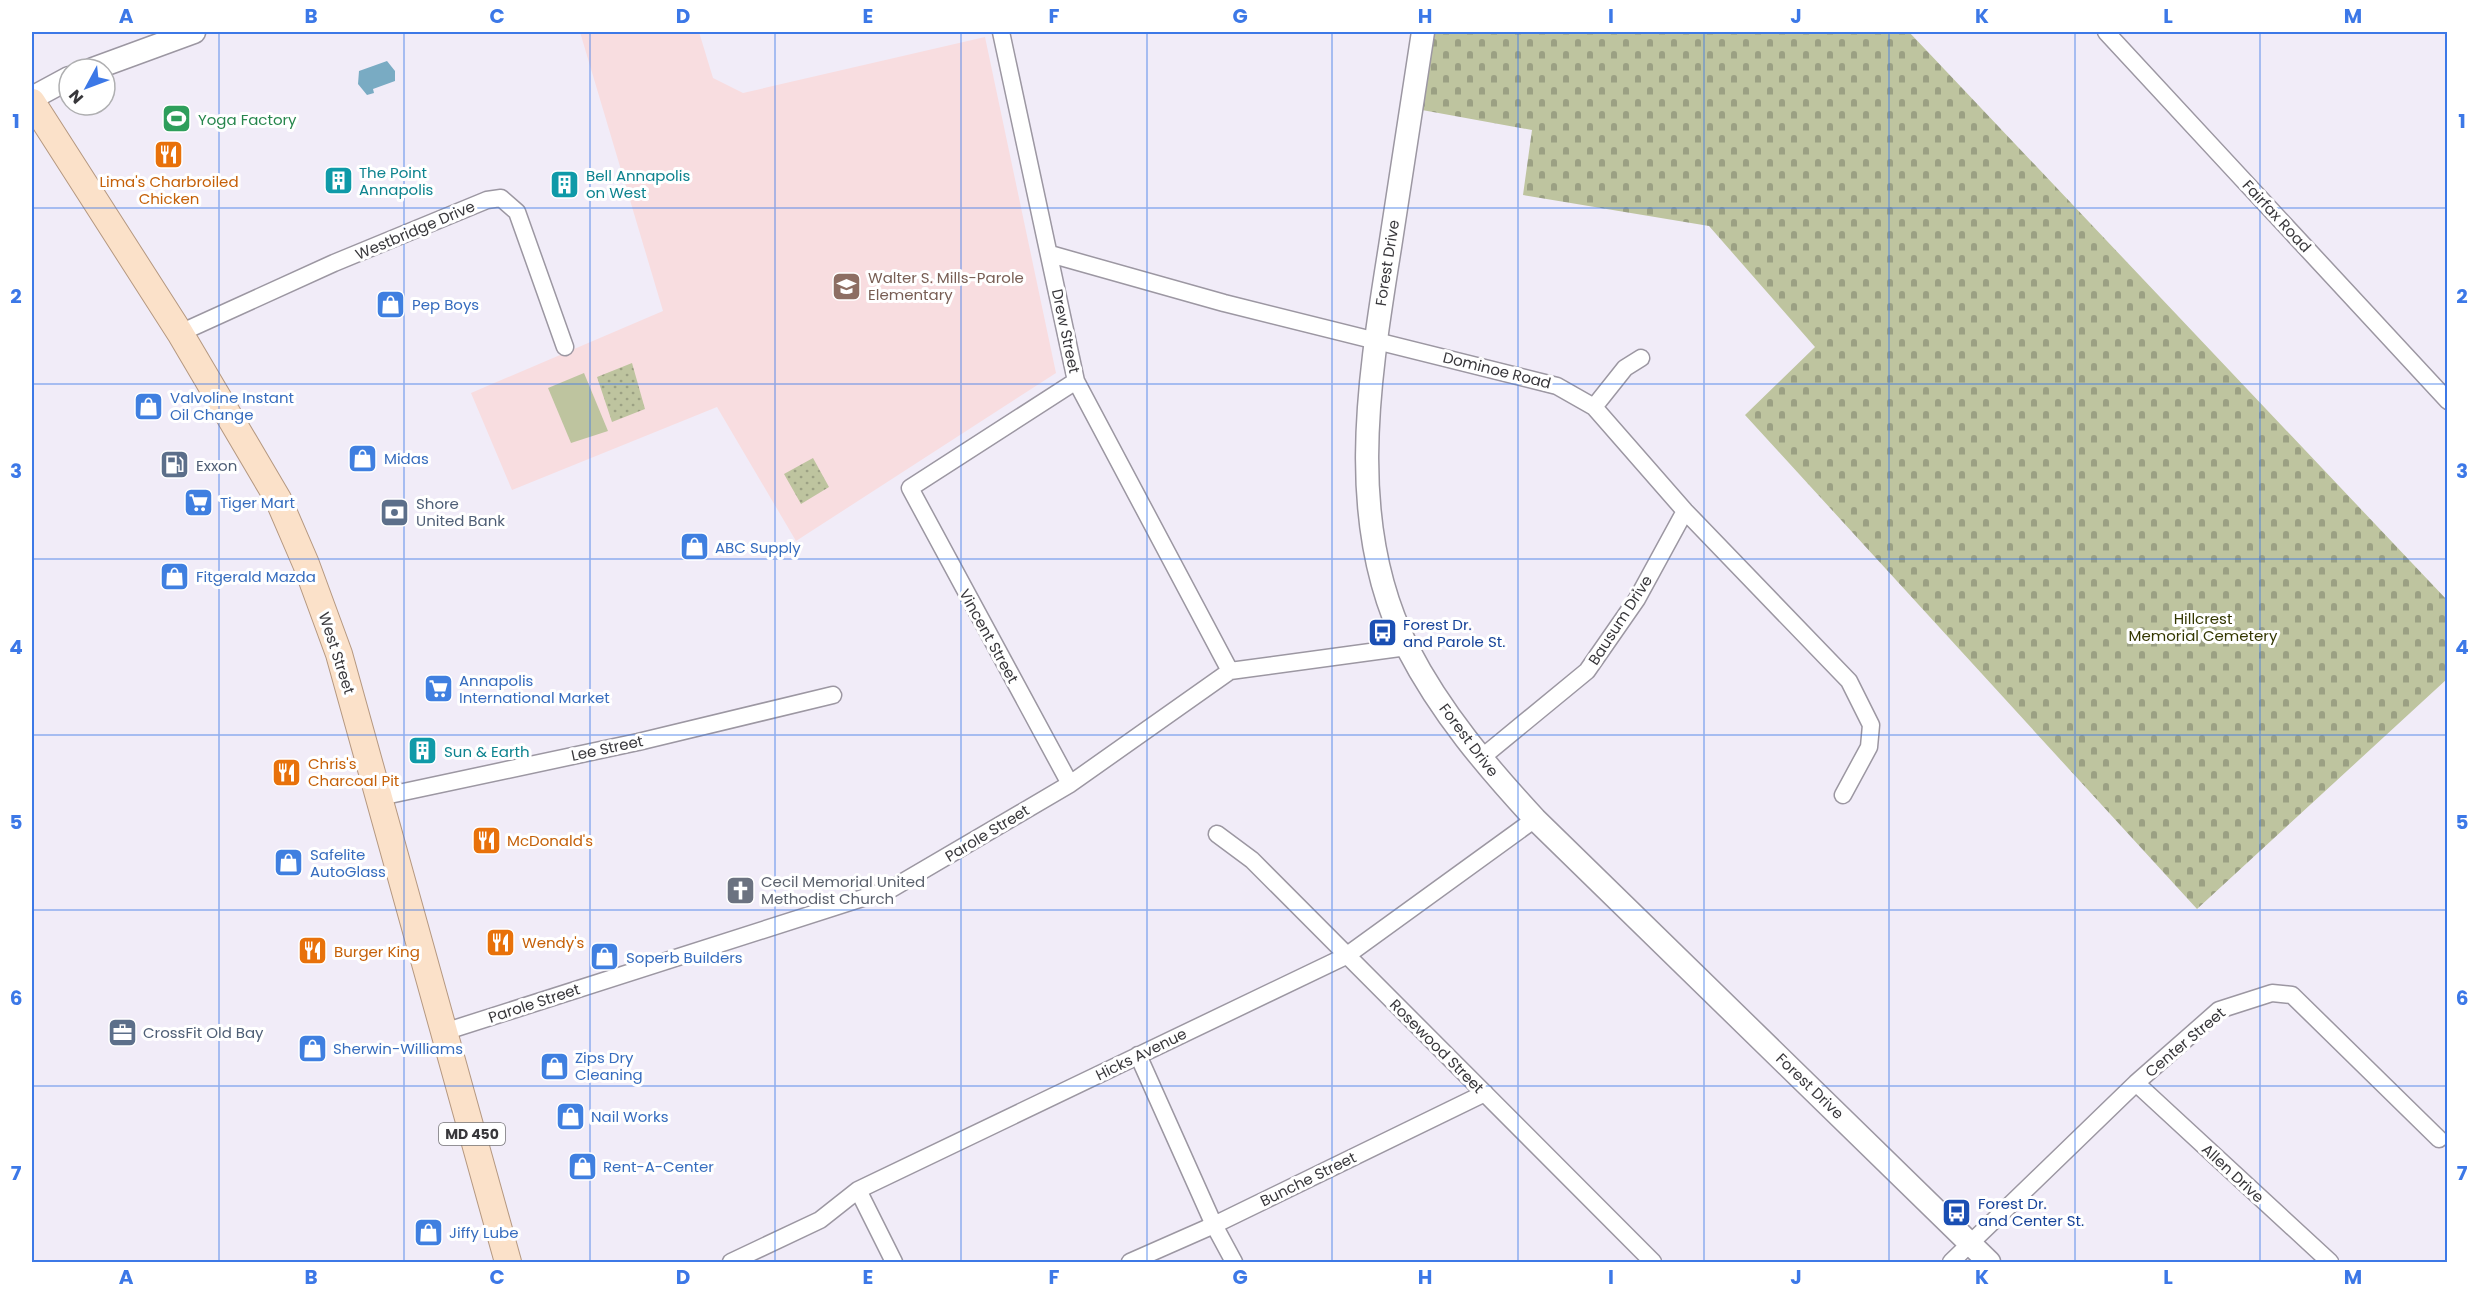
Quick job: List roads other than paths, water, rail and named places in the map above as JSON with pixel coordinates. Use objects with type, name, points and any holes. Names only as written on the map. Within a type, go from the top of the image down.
[{"type":"main road","name":"West Street","points":[[32,100],[180,333],[278,499],[306,564],[339,654],[508,1263]]},
{"type":"street","points":[[117,60],[194,32]]},
{"type":"street","name":"Drew Street","points":[[1001,32],[1076,381],[1230,671]]},
{"type":"street","name":"Forest Drive","points":[[1423,32],[1375,339],[1366,448],[1370,522],[1384,585],[1407,647],[1436,695],[1480,759],[1535,819],[1971,1242],[1989,1263]]},
{"type":"street","name":"Fairfax Road","points":[[2106,32],[2448,401]]},
{"type":"street","points":[[32,100],[57,85]]},
{"type":"street","name":"Westbridge Drive","points":[[180,333],[334,263],[487,200],[501,198],[517,212],[565,346]]},
{"type":"street","name":"Dominoe Road","points":[[1050,254],[1224,303],[1557,386],[1594,407],[1685,511],[1849,681],[1868,714],[1871,725],[1869,747],[1843,795]]},
{"type":"street","points":[[1594,407],[1625,368],[1641,358]]},
{"type":"street","name":"Vincent Street","points":[[1070,784],[910,488],[1076,381]]},
{"type":"street","name":"Bausum Drive","points":[[1480,759],[1587,671],[1637,599],[1685,511]]},
{"type":"street","name":"Parole Street","points":[[444,1032],[891,889],[1070,784],[1230,671],[1407,647]]},
{"type":"street","name":"Lee Street","points":[[380,797],[638,742],[833,695]]},
{"type":"street","name":"Hicks Avenue","points":[[730,1263],[820,1220],[858,1190],[1346,956],[1535,819]]},
{"type":"street","name":"Rosewood Street","points":[[1217,834],[1252,860],[1653,1263]]},
{"type":"street","name":"Center Street","points":[[1951,1263],[2136,1083],[2219,1010],[2272,993],[2292,995],[2439,1139]]},
{"type":"street","points":[[1138,1055],[1214,1225],[1234,1263]]},
{"type":"street","name":"Allen Drive","points":[[2136,1083],[2330,1263]]},
{"type":"street","name":"Bunche Street","points":[[1131,1263],[1485,1093]]},
{"type":"street","points":[[858,1190],[894,1263]]},
{"type":"water","points":[[387,61],[395,71],[395,81],[373,89],[374,93],[367,95],[358,84],[359,71]]},
{"type":"place","name":"Yoga Factory","points":[[177,119]]},
{"type":"place","name":"Lima's Charbroiled Chicken","points":[[169,154]]},
{"type":"place","name":"The Point Annapolis","points":[[338,181]]},
{"type":"place","name":"Bell Annapolis on West","points":[[565,184]]},
{"type":"place","name":"Walter S. Mills-Parole Elementary","points":[[847,286]]},
{"type":"place","name":"Pep Boys","points":[[391,304]]},
{"type":"place","name":"Valvoline Instant Oil Change","points":[[149,406]]},
{"type":"place","name":"Midas","points":[[363,458]]},
{"type":"place","name":"Exxon","points":[[175,465]]},
{"type":"place","name":"Tiger Mart","points":[[199,502]]},
{"type":"place","name":"Shore United Bank","points":[[395,512]]},
{"type":"place","name":"ABC Supply","points":[[694,547]]},
{"type":"place","name":"Fitgerald Mazda","points":[[175,576]]},
{"type":"place","name":"Forest Dr. and Parole St.","points":[[1382,633]]},
{"type":"place","name":"Annapolis International Market","points":[[438,689]]},
{"type":"place","name":"Sun & Earth","points":[[423,751]]},
{"type":"place","name":"Chris's Charcoal Pit","points":[[287,772]]},
{"type":"place","name":"McDonald's","points":[[486,840]]},
{"type":"place","name":"Safelite AutoGlass","points":[[289,863]]},
{"type":"place","name":"Cecil Memorial United Methodist Church","points":[[740,890]]},
{"type":"place","name":"Wendy's","points":[[501,942]]},
{"type":"place","name":"Burger King","points":[[313,951]]},
{"type":"place","name":"Soperb Builders","points":[[605,957]]},
{"type":"place","name":"CrossFit Old Bay","points":[[122,1032]]},
{"type":"place","name":"Sherwin-Williams","points":[[312,1048]]},
{"type":"place","name":"Zips Dry Cleaning","points":[[554,1066]]},
{"type":"place","name":"Nail Works","points":[[570,1116]]},
{"type":"place","name":"Rent-A-Center","points":[[582,1166]]},
{"type":"place","name":"Forest Dr. and Center St.","points":[[1957,1212]]},
{"type":"place","name":"Jiffy Lube","points":[[428,1232]]},
{"type":"park label","name":"Hillcrest Memorial Cemetery","points":[[2203,626]]}]
